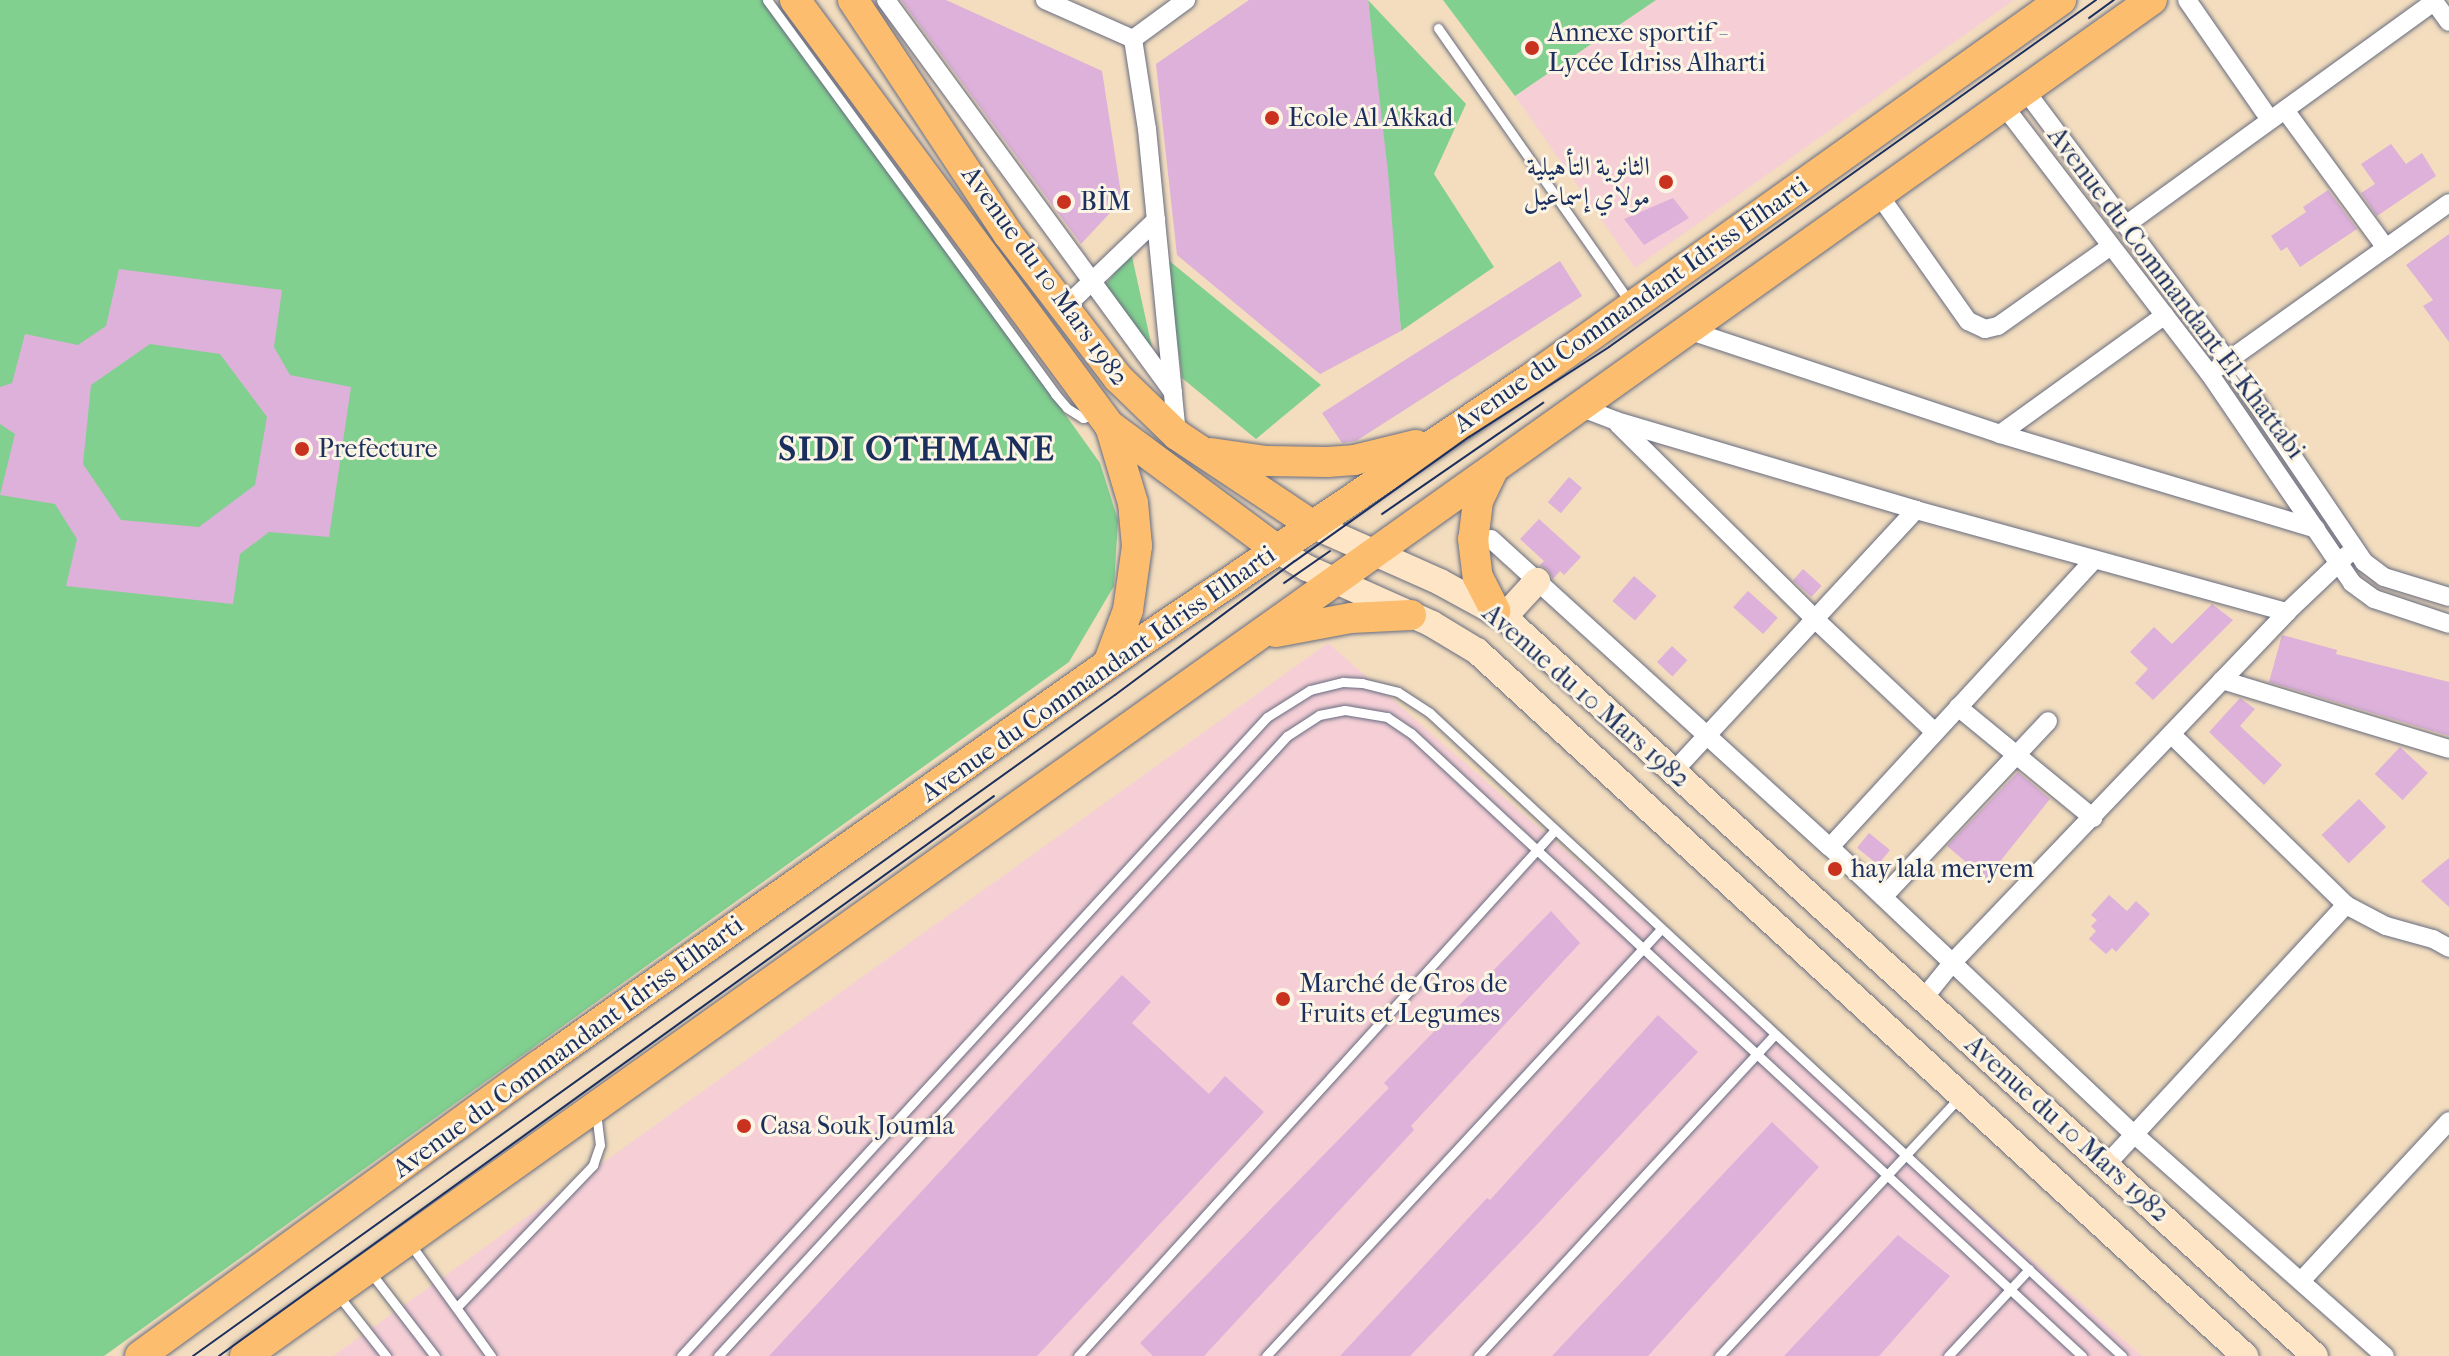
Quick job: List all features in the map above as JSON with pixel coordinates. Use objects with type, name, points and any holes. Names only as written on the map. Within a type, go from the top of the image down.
[{"type":"main road","name":"Avenue du 10 Mars 1982","points":[[795,0],[1105,419],[1276,549],[1477,651],[2245,1356]]},
{"type":"main road","name":"Avenue du 10 Mars 1982","points":[[853,0],[1008,234],[1118,378],[1189,443],[1312,525],[1440,582],[1500,614],[2315,1356]]},
{"type":"main road","name":"Avenue du Commandant Idriss Elharti","points":[[140,1356],[541,1064],[1108,664],[1633,307],[2061,0]]},
{"type":"main road","name":"Avenue du Commandant Idriss Elharti","points":[[245,1356],[272,1346],[336,1292],[1263,635],[1372,553],[1877,192],[2152,0]]},
{"type":"main road","points":[[1105,419],[1133,503],[1137,546],[1128,610],[1108,664]]},
{"type":"main road","points":[[1189,443],[1266,461],[1327,462],[1354,460],[1439,439]]},
{"type":"main road","points":[[1495,467],[1478,501],[1473,539],[1478,577],[1500,614],[1537,581]]},
{"type":"main road","points":[[1263,635],[1321,622],[1411,615]]},
{"type":"street","points":[[886,0],[1173,392]]},
{"type":"street","points":[[1133,39],[1186,0]]},
{"type":"street","points":[[2187,0],[2386,248]]},
{"type":"street","points":[[2127,224],[2433,1],[2449,22]]},
{"type":"street","points":[[1056,3],[1133,39]]},
{"type":"street","points":[[1133,39],[1156,220],[1173,392],[1189,443]]},
{"type":"street","name":"Avenue du Commandant El-Khattabi","points":[[2015,98],[2127,224],[2228,361],[2364,562],[2384,577],[2449,597]]},
{"type":"street","name":"Avenue du Commandant El-Khattabi","points":[[2015,98],[2111,246],[2209,373],[2352,583],[2374,599],[2449,624]]},
{"type":"street","points":[[1877,192],[1968,321],[1985,329],[1998,326],[2111,246]]},
{"type":"street","points":[[2209,373],[2449,203]]},
{"type":"street","points":[[1063,309],[1156,220]]},
{"type":"street","points":[[2000,434],[2165,315]]},
{"type":"street","points":[[1688,330],[2000,434],[2316,529]]},
{"type":"street","points":[[1580,407],[1616,421],[1916,510],[2287,612]]},
{"type":"street","points":[[1616,421],[1816,620],[1935,732]]},
{"type":"street","points":[[1674,771],[1916,510]]},
{"type":"street","points":[[1491,539],[1830,847],[2134,1134],[2385,1356]]},
{"type":"street","points":[[1923,999],[1953,962],[2287,612],[2355,548]]},
{"type":"street","points":[[1830,847],[2093,561]]},
{"type":"street","points":[[2222,680],[2449,749]]},
{"type":"street","points":[[1958,707],[2093,818]]},
{"type":"street","points":[[1883,897],[2048,721]]},
{"type":"street","points":[[2171,734],[2346,905],[2386,926],[2433,939],[2449,948]]},
{"type":"street","points":[[2106,1165],[2346,905]]},
{"type":"street","points":[[2301,1281],[2449,1121]]},
{"type":"lane","points":[[767,0],[1055,394],[1067,408],[1083,418],[1105,419]]},
{"type":"lane","points":[[1438,28],[1633,307]]},
{"type":"lane","points":[[681,1356],[1267,717],[1294,697],[1343,682],[1371,684],[1398,692],[1430,713],[2122,1356]]},
{"type":"lane","points":[[718,1356],[1287,736],[1308,721],[1332,711],[1359,710],[1400,724],[2082,1356]]},
{"type":"lane","points":[[1078,1356],[1554,831]]},
{"type":"lane","points":[[1266,1356],[1661,929]]},
{"type":"lane","points":[[1478,1356],[1775,1034]]},
{"type":"lane","points":[[1719,1356],[1961,1096]]},
{"type":"lane","points":[[457,1307],[593,1165],[600,1145],[595,1109]]},
{"type":"lane","points":[[409,1241],[491,1356]]},
{"type":"lane","points":[[1948,1356],[2029,1269]]},
{"type":"lane","points":[[369,1270],[435,1356]]},
{"type":"lane","points":[[336,1292],[386,1356]]},
{"type":"shaded area","name":"الثانوية التأهيلية مولاي إسماعيل","points":[[1656,0],[2014,0],[1635,268],[1515,96]]},
{"type":"shaded area","name":"Marché de Gros de Fruits et Legumes","points":[[1328,643],[2142,1356],[333,1356]]},
{"type":"green space","points":[[0,0],[768,0],[1100,463],[1118,520],[1114,586],[1069,662],[104,1356],[0,1356]]},
{"type":"green space","points":[[1368,0],[1466,104],[1434,174],[1494,267],[1401,331]]},
{"type":"green space","name":"Annexe sportif - Lycée Idriss Alharti","points":[[1443,0],[1656,0],[1515,96]]},
{"type":"green space","points":[[1131,252],[1155,361],[1103,288]]},
{"type":"green space","points":[[1167,259],[1321,385],[1256,439],[1182,378]]},
{"type":"building","points":[[901,0],[946,0],[1102,71],[1122,200],[1081,244]]},
{"type":"building","points":[[1249,0],[1368,0],[1388,172],[1401,331],[1320,374],[1177,255],[1156,64]]},
{"type":"building","points":[[2391,144],[2406,164],[2422,153],[2436,176],[2377,216],[2361,193],[2375,184],[2361,164]]},
{"type":"building","points":[[2328,190],[2357,229],[2300,267],[2287,247],[2281,251],[2271,236],[2306,212],[2303,207]]},
{"type":"building","points":[[1673,198],[1689,218],[1644,245],[1624,219]]},
{"type":"building","points":[[2449,234],[2449,342],[2423,306],[2433,300],[2406,265]]},
{"type":"building","points":[[1560,261],[1582,296],[1356,441],[1342,443],[1322,413]]},
{"type":"building","name":"Prefecture","points":[[119,269],[282,290],[274,347],[290,375],[351,387],[329,537],[269,532],[240,554],[233,604],[66,586],[77,539],[55,504],[0,495],[15,434],[0,424],[0,387],[12,383],[25,334],[78,345],[106,326]],"holes":[[[150,344],[220,354],[267,417],[255,485],[199,527],[121,520],[83,464],[91,385]]]},
{"type":"building","points":[[1569,477],[1582,488],[1561,513],[1548,502]]},
{"type":"building","points":[[1539,519],[1581,557],[1564,575],[1560,571],[1553,579],[1548,570],[1540,565],[1544,561],[1520,539]]},
{"type":"building","points":[[1803,569],[1822,586],[1812,597],[1793,580]]},
{"type":"building","points":[[1634,576],[1657,596],[1635,621],[1612,601]]},
{"type":"building","points":[[1748,591],[1778,618],[1763,634],[1733,607]]},
{"type":"building","points":[[2212,604],[2233,620],[2153,700],[2135,683],[2148,669],[2130,652],[2154,627],[2172,644]]},
{"type":"building","points":[[2282,635],[2337,650],[2336,654],[2449,682],[2449,736],[2269,682]]},
{"type":"building","points":[[1672,646],[1687,660],[1672,676],[1657,662]]},
{"type":"building","points":[[2240,698],[2255,709],[2240,726],[2282,765],[2264,785],[2209,732]]},
{"type":"building","points":[[2400,747],[2428,773],[2403,800],[2375,774]]},
{"type":"building","points":[[2018,772],[2050,799],[1986,879],[1947,846]]},
{"type":"building","points":[[2359,799],[2386,827],[2349,863],[2322,835]]},
{"type":"building","points":[[1869,833],[1890,850],[1878,865],[1857,848]]},
{"type":"building","points":[[2449,858],[2449,907],[2421,881]]},
{"type":"building","points":[[2109,895],[2127,911],[2136,901],[2150,914],[2116,952],[2112,948],[2106,954],[2089,939],[2096,931],[2091,926],[2097,920],[2091,915]]},
{"type":"building","points":[[1551,911],[1580,943],[1411,1126],[1414,1130],[1204,1356],[1153,1356],[1140,1343],[1389,1088],[1384,1083]]},
{"type":"building","points":[[1122,975],[1151,1002],[1132,1023],[1209,1094],[1225,1076],[1264,1112],[1037,1356],[769,1356]]},
{"type":"building","points":[[1658,1015],[1698,1052],[1410,1356],[1340,1356],[1487,1198],[1490,1200]]},
{"type":"building","points":[[1772,1122],[1819,1167],[1648,1356],[1552,1356]]},
{"type":"building","points":[[1898,1235],[1950,1276],[1879,1356],[1784,1356]]},
{"type":"tram line","points":[[193,1356],[1115,695],[1469,437],[1609,347],[2096,0]]},
{"type":"tram line","points":[[2089,18],[2114,0]]},
{"type":"tram line","points":[[1382,514],[1543,403]]},
{"type":"tram line","points":[[1284,583],[1330,551]]},
{"type":"tram line","points":[[219,1356],[994,796]]},
{"type":"place","name":"Annexe sportif - Lycée Idriss Alharti","points":[[1532,48]]},
{"type":"place","name":"Ecole Al Akkad","points":[[1272,118]]},
{"type":"place","name":"الثانوية التأهيلية مولاي إسماعيل","points":[[1666,182]]},
{"type":"place","name":"BİM","points":[[1064,202]]},
{"type":"place","name":"Prefecture","points":[[302,449]]},
{"type":"place","name":"hay lala meryem","points":[[1835,869]]},
{"type":"place","name":"Marché de Gros de Fruits et Legumes","points":[[1283,999]]},
{"type":"place","name":"Casa Souk Joumla","points":[[744,1126]]},
{"type":"district","name":"SIDI OTHMANE","points":[[917,450]]}]
